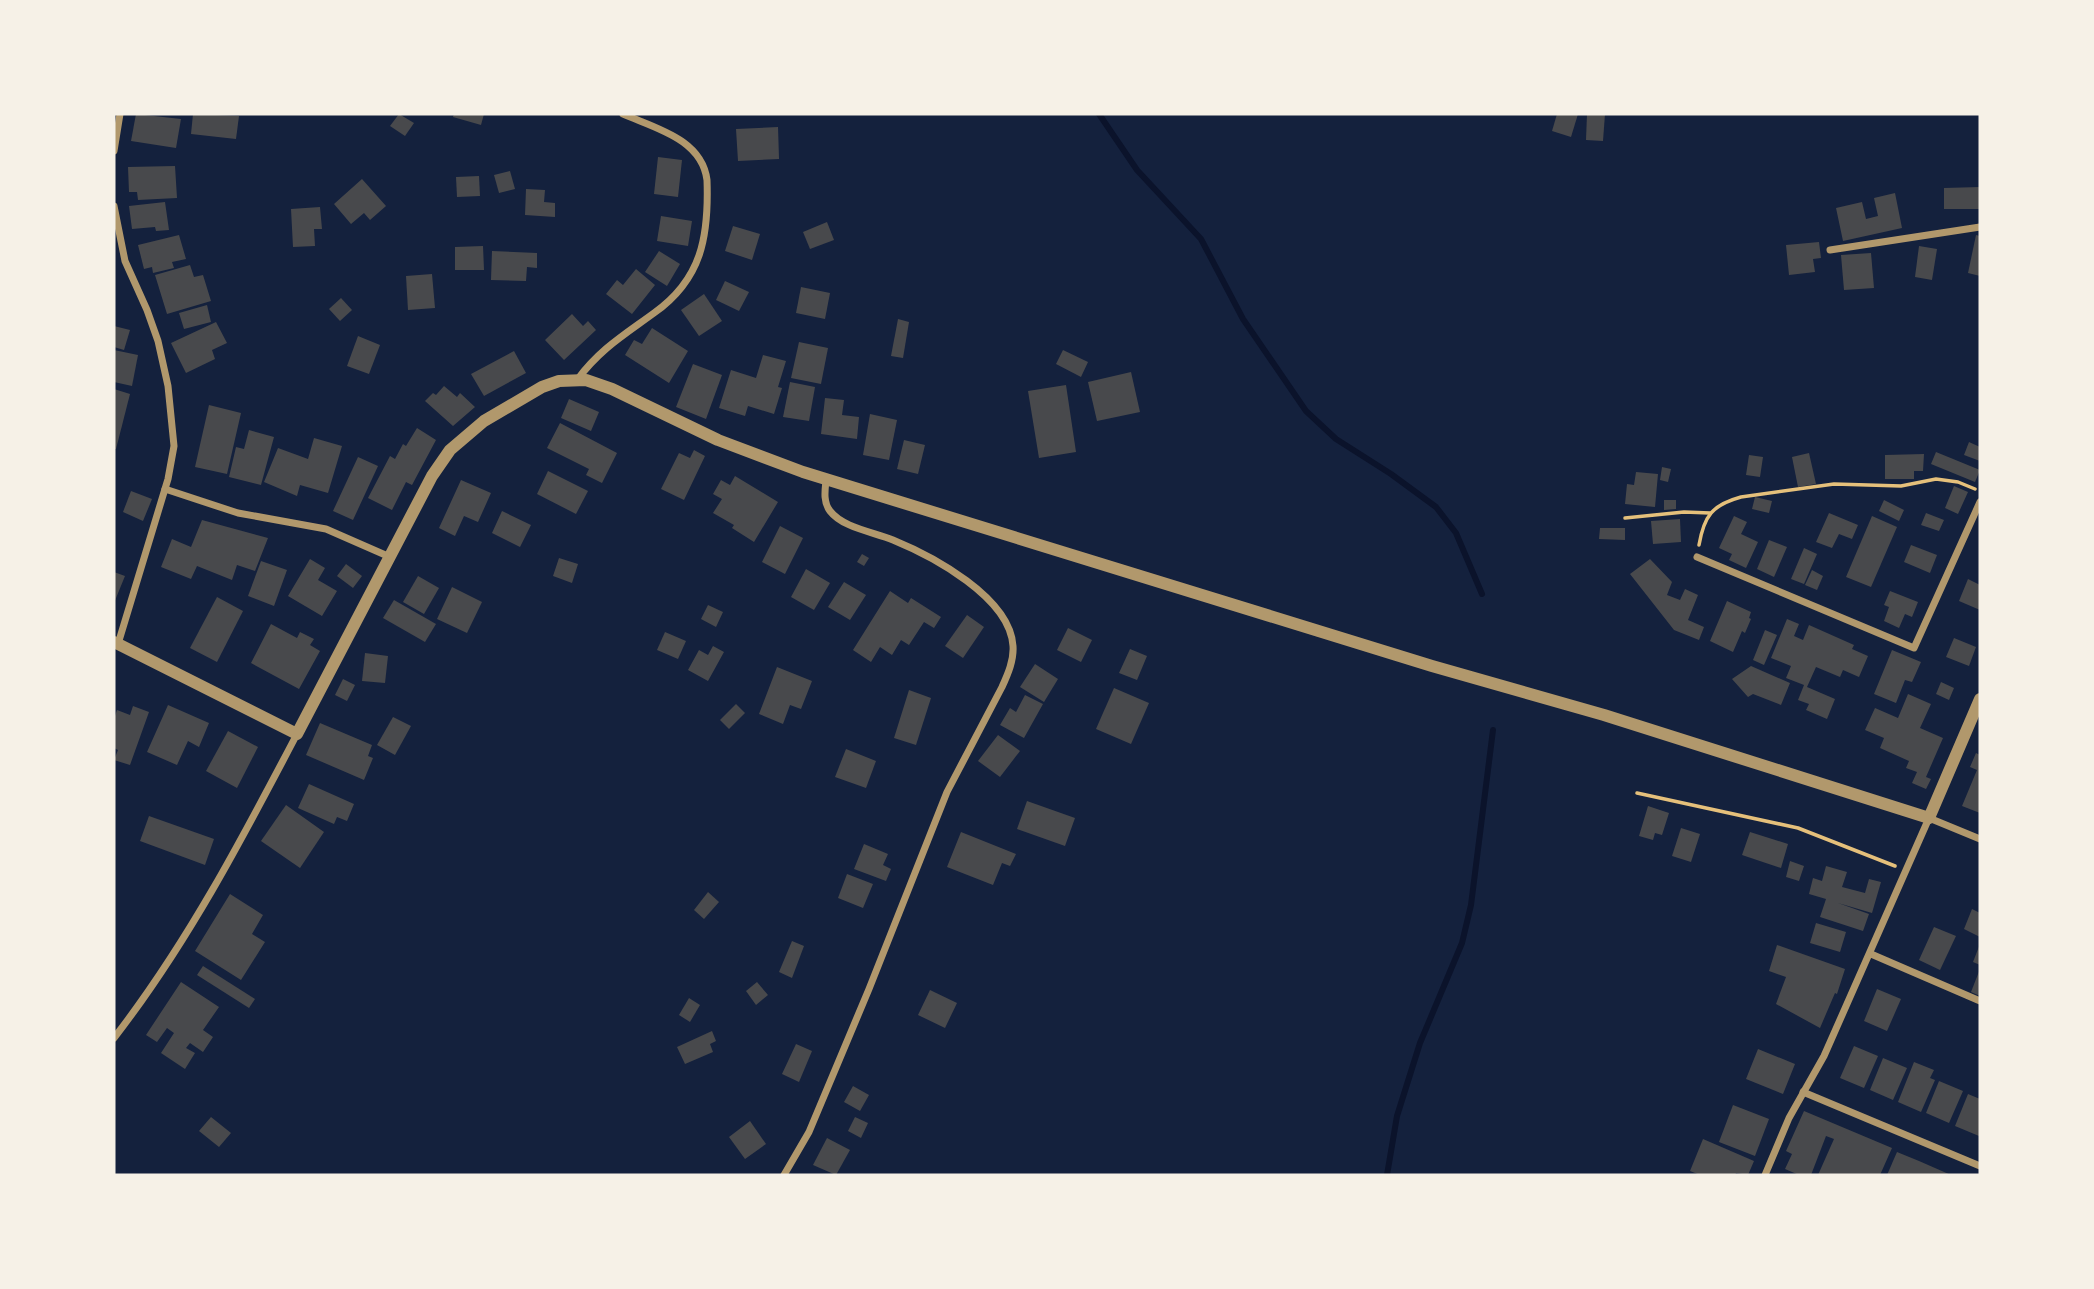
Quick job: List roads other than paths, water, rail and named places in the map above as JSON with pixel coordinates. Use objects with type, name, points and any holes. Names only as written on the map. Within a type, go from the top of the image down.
[{"type":"street","points":[[114,152],[120,114]]},
{"type":"street","points":[[578,380],[608,344],[654,313],[678,292],[698,261],[706,233],[707,180],[699,156],[681,140],[623,114]]},
{"type":"street","points":[[114,206],[125,261],[158,341],[166,377],[174,446],[164,489],[116,643],[297,734]]},
{"type":"street","points":[[1830,250],[1980,227]]},
{"type":"street","points":[[114,1038],[185,938],[297,734],[432,476],[460,439],[484,421],[542,387],[559,381],[578,380],[612,388],[718,440],[826,480],[1432,666],[1604,715],[1930,818],[1980,839]]},
{"type":"street","points":[[785,1175],[814,1120],[947,792],[1002,687],[1012,659],[1013,647],[1006,623],[979,589],[960,575],[894,540],[834,515],[826,504],[826,480]]},
{"type":"street","points":[[164,489],[238,513],[326,529],[390,557]]},
{"type":"street","points":[[1697,557],[1914,648],[1980,502]]},
{"type":"street","points":[[1765,1175],[1789,1118],[1824,1056],[1871,954],[1980,699]]},
{"type":"street","points":[[1871,954],[1980,1001]]},
{"type":"street","points":[[1803,1092],[1980,1166]]},
{"type":"waterway","points":[[1099,114],[1137,170],[1201,239],[1243,319],[1306,411],[1336,439],[1436,507],[1456,533],[1482,594]]},
{"type":"waterway","points":[[1387,1175],[1397,1116],[1420,1043],[1462,943],[1471,905],[1493,730]]}]
